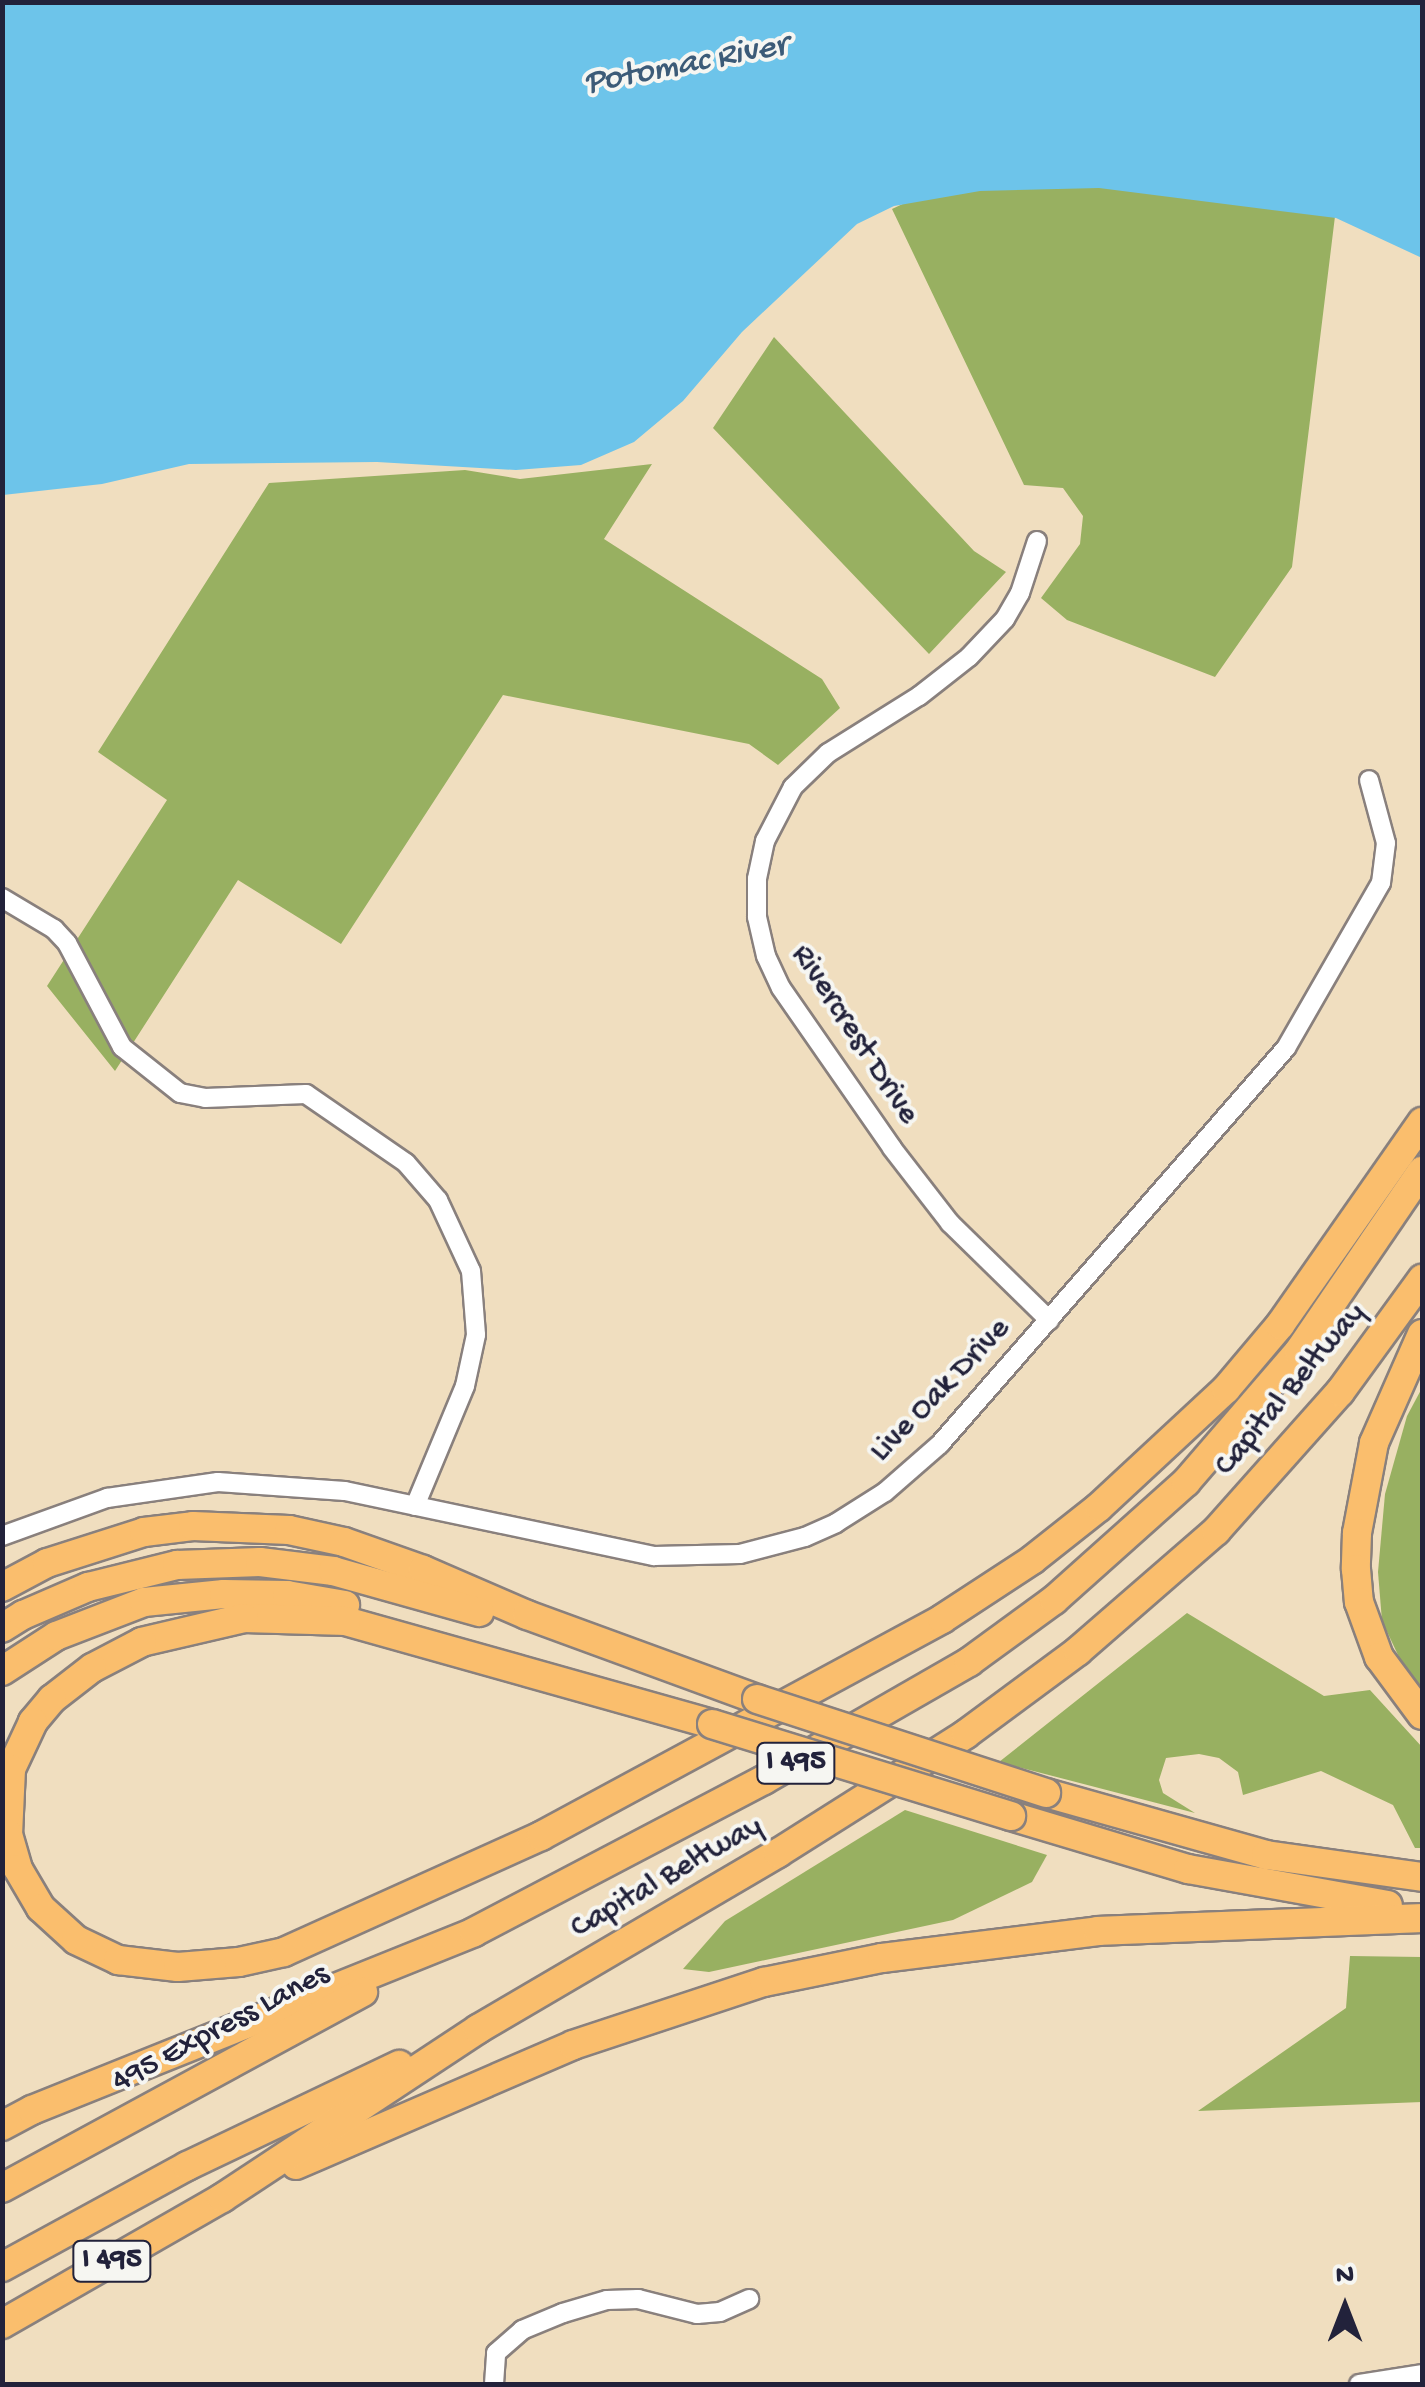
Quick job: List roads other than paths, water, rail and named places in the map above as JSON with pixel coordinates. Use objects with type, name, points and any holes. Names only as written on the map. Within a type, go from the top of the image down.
[{"type":"highway","points":[[712,1724],[346,1621],[244,1618],[142,1642],[92,1668],[52,1698],[33,1722],[11,1769],[8,1834],[18,1869],[41,1908],[76,1940],[118,1960],[178,1967],[239,1962],[284,1952],[541,1836],[942,1619],[1032,1560],[1099,1508],[1226,1389],[1280,1325],[1422,1122]]},
{"type":"highway","name":"Capital Beltway","points":[[2,2126],[474,1932],[868,1723],[968,1662],[1054,1600],[1186,1482],[1251,1411],[1352,1280],[1422,1172]]},
{"type":"highway","name":"Capital Beltway","points":[[2,2324],[222,2198],[478,2030],[881,1790],[1078,1651],[1159,1585],[1276,1468],[1392,1325],[1422,1279]]},
{"type":"highway","points":[[1422,1334],[1374,1444],[1357,1533],[1356,1569],[1363,1616],[1379,1657],[1422,1715]]},
{"type":"highway","points":[[2,1587],[47,1563],[144,1532],[206,1526],[288,1530],[344,1542],[423,1570],[527,1616],[757,1700]]},
{"type":"highway","points":[[2,1628],[23,1614],[88,1587],[177,1565],[260,1562],[334,1570],[420,1593],[1046,1794],[1266,1855],[1422,1877]]},
{"type":"highway","points":[[2,1671],[56,1636],[144,1602],[224,1594],[287,1595],[352,1606],[712,1724],[1188,1869],[1266,1886],[1422,1909]]},
{"type":"highway","points":[[222,2198],[573,2045],[764,1982],[882,1958],[1081,1933],[1422,1918]]},
{"type":"highway","name":"495 Express Lanes","points":[[2,2188],[474,1932]]},
{"type":"highway","points":[[2,2267],[204,2158],[478,2030]]},
{"type":"street","name":"Rivercrest Drive","points":[[1037,541],[1020,594],[1004,619],[968,658],[919,696],[828,753],[793,787],[765,841],[757,880],[757,916],[766,956],[781,988],[880,1132],[950,1223],[1049,1320]]},
{"type":"street","name":"Live Oak Drive","points":[[2,1536],[106,1498],[202,1484],[294,1484],[654,1556],[722,1556],[776,1546],[836,1524],[886,1492],[940,1444],[1263,1078],[1310,1012],[1381,882],[1386,842],[1369,780]]},
{"type":"street","points":[[2,898],[54,929],[66,943],[122,1047],[180,1093],[205,1098],[306,1094],[406,1163],[451,1219],[471,1272],[476,1336],[465,1386],[414,1506]]},
{"type":"street","points":[[494,2384],[496,2354],[522,2330],[563,2314],[607,2300],[638,2300],[696,2314],[720,2312],[749,2299]]},
{"type":"street","points":[[1358,2384],[1422,2374]]},
{"type":"water","name":"Potomac River","points":[[3,2],[1422,3],[1422,258],[1336,218],[1099,188],[980,191],[894,206],[857,224],[742,332],[683,401],[634,442],[581,465],[516,470],[377,462],[189,464],[102,484],[3,495]]}]
